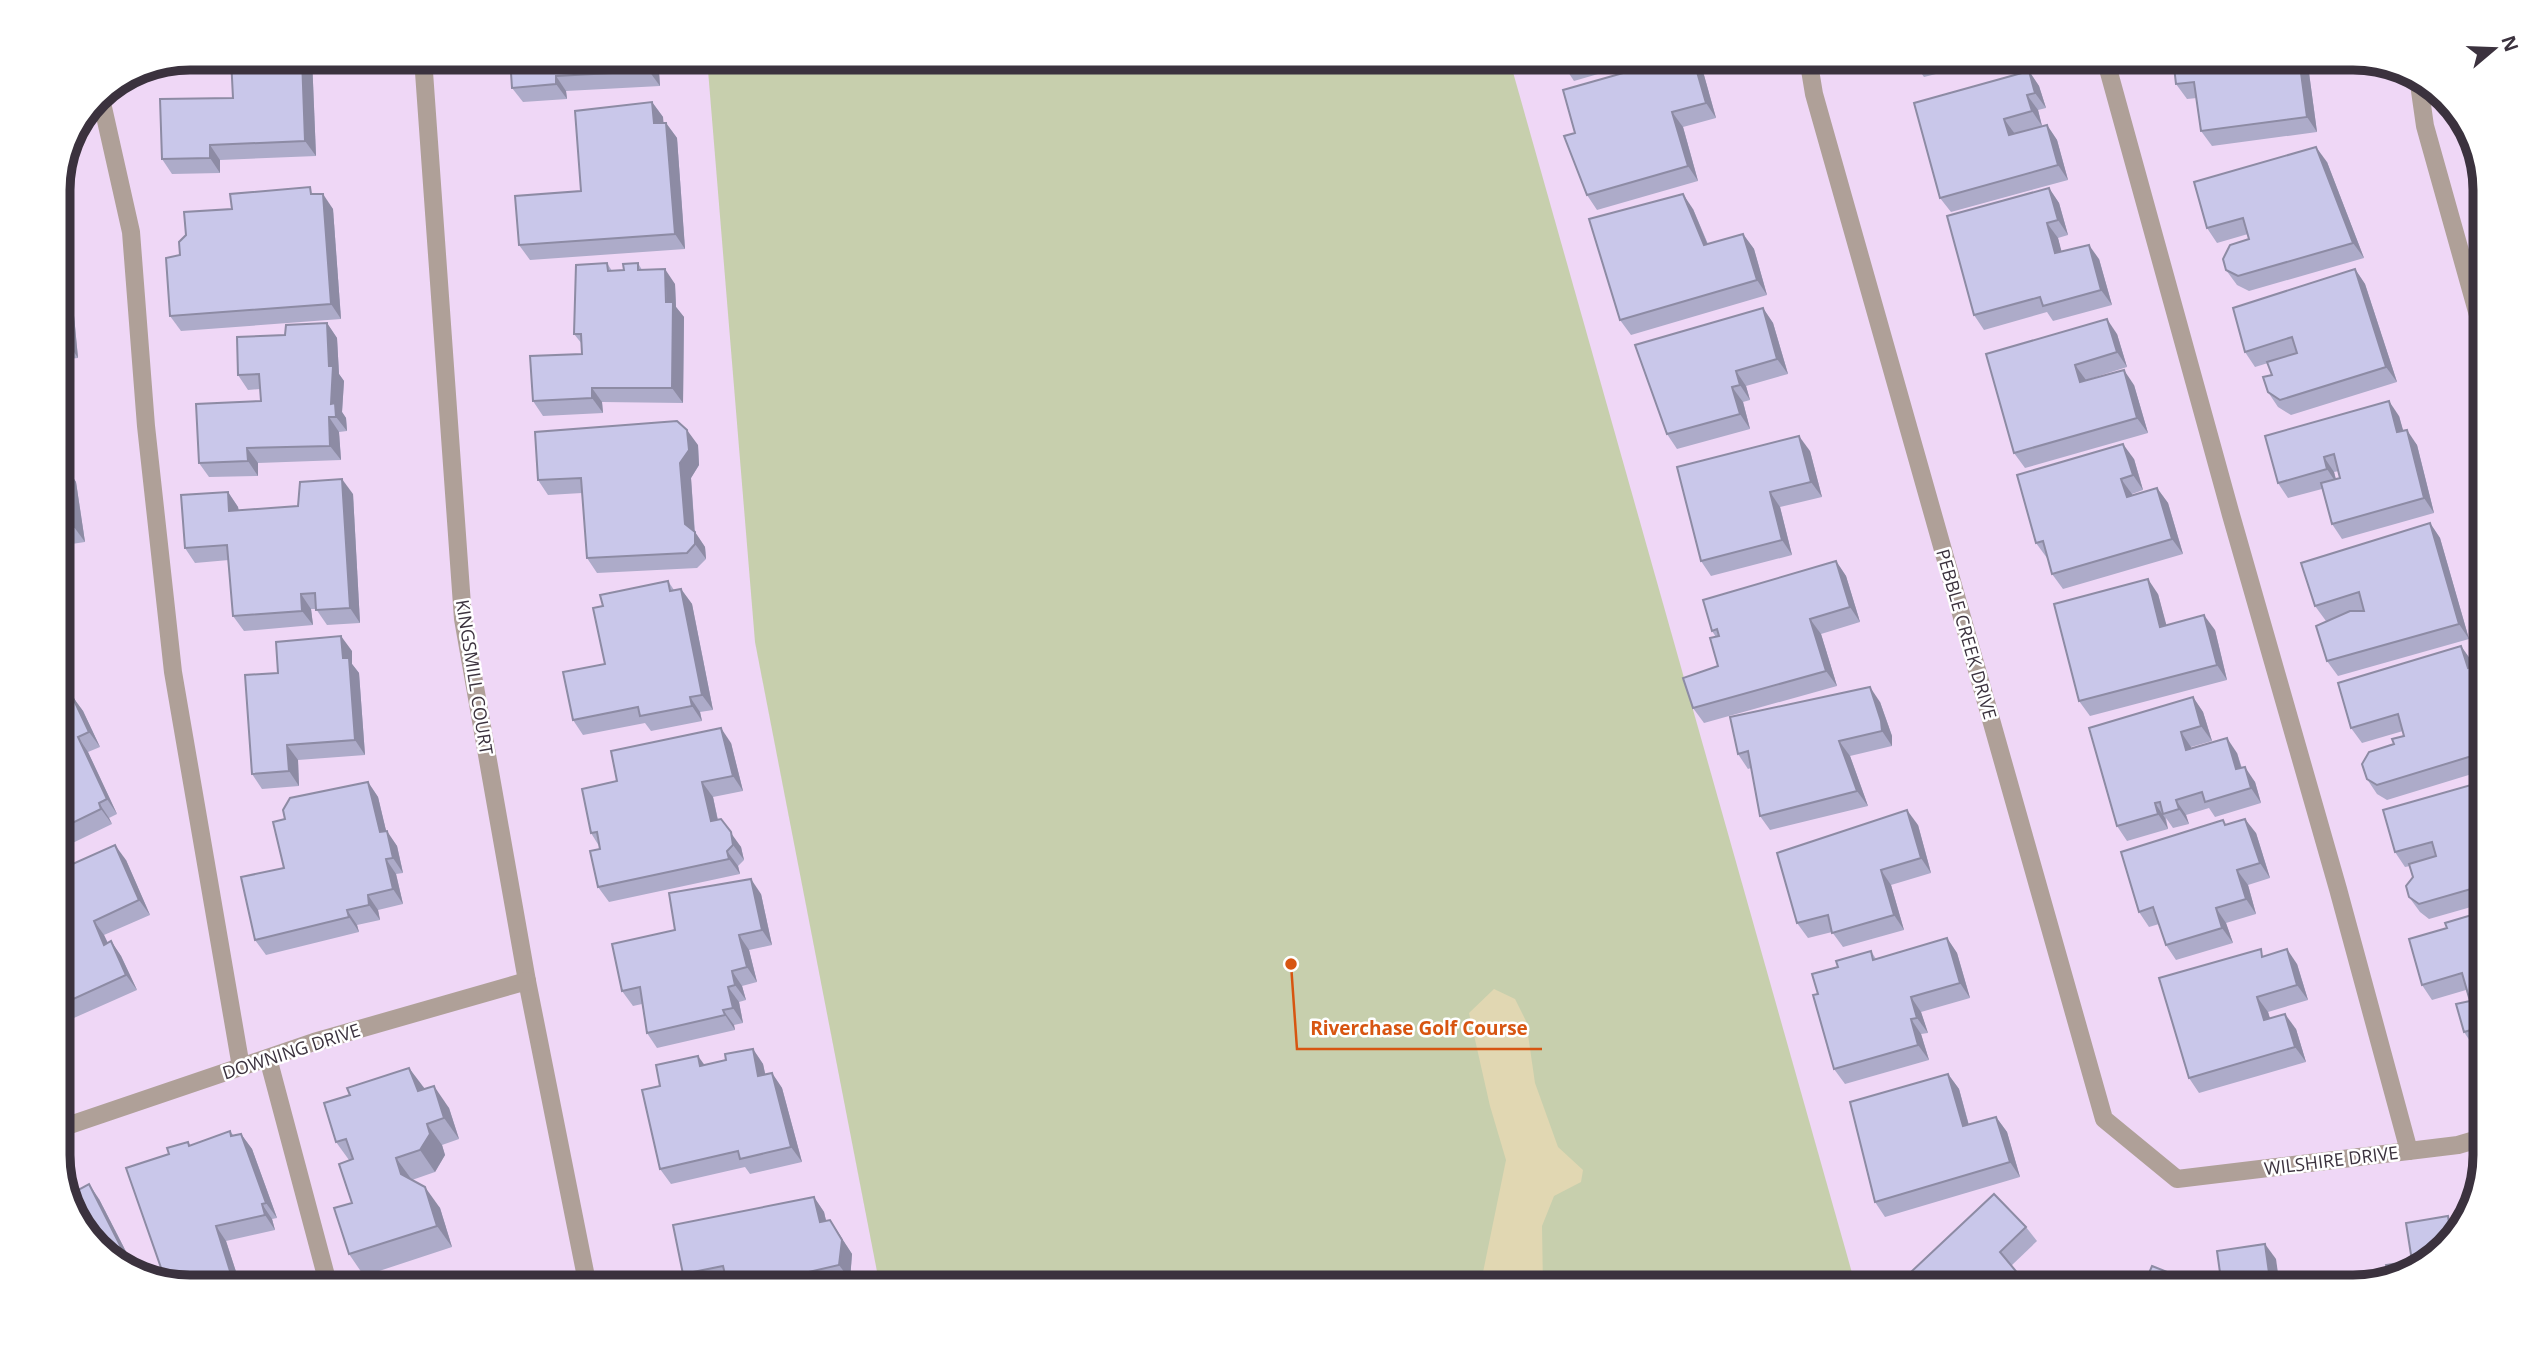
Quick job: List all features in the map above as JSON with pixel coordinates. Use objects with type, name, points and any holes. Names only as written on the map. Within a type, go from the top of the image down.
[{"type":"street","name":"KINGSMILL COURT","points":[[424,70],[463,619],[527,981],[586,1275]]},
{"type":"street","name":"PEBBLE CREEK DRIVE","points":[[1810,70],[1818,107],[2104,1119],[2177,1179]]},
{"type":"street","points":[[2108,70],[2409,1151]]},
{"type":"street","points":[[2419,90],[2425,126],[2473,297]]},
{"type":"street","points":[[103,108],[131,232],[146,426],[173,672],[241,1067]]},
{"type":"street","name":"DOWNING DRIVE","points":[[70,1125],[314,1042],[527,981]]},
{"type":"street","points":[[268,1058],[326,1275]]},
{"type":"street","name":"WILSHIRE DRIVE","points":[[2177,1179],[2458,1145],[2473,1141]]},
{"type":"green space","points":[[708,70],[1512,70],[1853,1275],[878,1275],[755,642]]},
{"type":"sand","points":[[1494,989],[1515,999],[1526,1021],[1535,1083],[1558,1147],[1583,1170],[1581,1182],[1554,1196],[1542,1226],[1543,1275],[1482,1275],[1506,1160],[1490,1106],[1469,1013]]},
{"type":"building","points":[[232,70],[302,70],[305,141],[210,145],[210,158],[162,159],[160,99],[233,98]]},
{"type":"building","points":[[511,70],[649,70],[556,76],[556,84],[512,88]]},
{"type":"building","points":[[1634,70],[1696,70],[1706,103],[1672,112],[1688,166],[1587,195],[1564,136],[1575,133],[1563,90]]},
{"type":"building","points":[[2174,70],[2301,70],[2307,117],[2201,131],[2194,82],[2176,84]]},
{"type":"building","points":[[2029,71],[2035,93],[2027,95],[2032,111],[2004,119],[2009,135],[2047,125],[2058,165],[1940,198],[1914,103]]},
{"type":"building","points":[[652,102],[654,123],[666,123],[675,234],[519,245],[515,196],[581,191],[575,111]]},
{"type":"building","points":[[2316,147],[2353,243],[2238,276],[2226,270],[2223,259],[2230,245],[2249,239],[2243,218],[2207,228],[2194,182]]},
{"type":"building","points":[[310,187],[311,194],[323,194],[331,304],[170,316],[166,258],[180,255],[179,242],[186,235],[184,212],[232,209],[230,194]]},
{"type":"building","points":[[2049,188],[2058,220],[2047,223],[2055,253],[2089,245],[2101,290],[2043,306],[2040,297],[1974,315],[1947,216]]},
{"type":"building","points":[[1683,194],[1704,245],[1743,234],[1757,280],[1620,320],[1589,219]]},
{"type":"building","points":[[607,263],[608,271],[624,270],[623,264],[638,263],[638,270],[665,269],[666,302],[673,302],[672,388],[592,388],[592,398],[533,401],[530,356],[582,354],[581,334],[574,334],[576,265]]},
{"type":"building","points":[[2355,269],[2386,367],[2280,400],[2268,392],[2263,377],[2272,375],[2267,362],[2297,353],[2292,337],[2245,352],[2233,308]]},
{"type":"building","points":[[1763,308],[1777,359],[1736,371],[1740,385],[1732,387],[1740,414],[1667,434],[1635,345]]},
{"type":"building","points":[[2107,319],[2117,352],[2075,365],[2080,382],[2124,370],[2137,418],[2014,453],[1986,354]]},
{"type":"building","points":[[327,323],[329,366],[333,366],[331,404],[335,403],[336,417],[329,417],[330,446],[247,448],[248,461],[199,463],[196,404],[261,401],[259,374],[238,375],[237,337],[285,335],[286,325]]},
{"type":"building","points":[[2389,401],[2397,432],[2407,430],[2424,498],[2332,524],[2321,483],[2340,478],[2334,454],[2324,457],[2327,469],[2278,483],[2265,436]]},
{"type":"building","points":[[677,421],[687,430],[689,450],[680,463],[685,524],[695,532],[695,544],[687,553],[587,558],[581,478],[538,480],[535,432]]},
{"type":"building","points":[[1799,436],[1811,482],[1770,492],[1782,540],[1701,561],[1677,467]]},
{"type":"building","points":[[2123,444],[2133,475],[2121,479],[2127,497],[2157,488],[2172,539],[2052,574],[2043,541],[2036,543],[2017,475]]},
{"type":"building","points":[[342,479],[350,608],[316,610],[315,593],[301,594],[302,611],[233,616],[227,545],[185,548],[181,495],[228,492],[229,511],[298,506],[300,482]]},
{"type":"building","points":[[70,497],[74,527],[70,528]]},
{"type":"building","points":[[2430,523],[2459,624],[2327,661],[2316,626],[2350,611],[2364,611],[2359,592],[2315,606],[2301,563]]},
{"type":"building","points":[[1836,561],[1850,607],[1810,619],[1826,671],[1693,708],[1683,678],[1718,666],[1710,638],[1719,636],[1717,629],[1712,631],[1703,600]]},
{"type":"building","points":[[2148,579],[2160,627],[2204,615],[2217,665],[2079,701],[2054,604]]},
{"type":"building","points":[[668,581],[670,591],[681,589],[702,695],[690,697],[692,706],[640,716],[638,707],[573,720],[563,672],[605,664],[593,608],[603,606],[600,595]]},
{"type":"building","points":[[341,636],[343,658],[349,658],[355,740],[287,745],[289,771],[252,774],[245,675],[278,673],[276,642]]},
{"type":"building","points":[[2461,646],[2468,668],[2473,666],[2473,756],[2377,785],[2367,779],[2362,764],[2369,752],[2394,744],[2392,739],[2404,736],[2398,714],[2351,728],[2338,683]]},
{"type":"building","points":[[1870,687],[1882,731],[1839,741],[1857,791],[1760,816],[1748,751],[1738,754],[1730,717]]},
{"type":"building","points":[[72,696],[89,732],[78,737],[107,799],[99,803],[101,809],[70,824]]},
{"type":"building","points":[[2193,697],[2201,726],[2181,732],[2186,750],[2227,738],[2236,769],[2245,767],[2251,788],[2205,802],[2202,792],[2176,800],[2179,809],[2163,814],[2160,802],[2155,803],[2158,814],[2117,826],[2089,728]]},
{"type":"building","points":[[721,728],[733,776],[702,782],[711,821],[721,819],[731,832],[733,845],[727,851],[729,859],[598,887],[590,851],[600,849],[597,832],[591,833],[582,789],[617,781],[611,751]]},
{"type":"building","points":[[368,782],[380,832],[387,831],[393,858],[386,859],[393,889],[368,895],[369,905],[347,910],[349,917],[255,940],[241,877],[284,868],[273,822],[285,819],[283,810],[290,798]]},
{"type":"building","points":[[2473,784],[2473,888],[2419,904],[2409,897],[2406,886],[2413,877],[2409,864],[2436,856],[2432,842],[2395,852],[2383,810]]},
{"type":"building","points":[[1907,810],[1921,858],[1881,870],[1894,915],[1832,933],[1828,915],[1797,923],[1777,853]]},
{"type":"building","points":[[2245,819],[2260,863],[2237,870],[2246,899],[2216,908],[2222,928],[2166,945],[2153,907],[2139,912],[2121,852],[2223,820],[2225,825]]},
{"type":"building","points":[[115,845],[139,900],[94,921],[104,945],[111,941],[126,975],[70,1001],[70,865]]},
{"type":"building","points":[[751,879],[762,930],[739,935],[747,967],[732,971],[735,985],[728,987],[733,1008],[723,1010],[725,1015],[647,1033],[640,987],[622,991],[612,944],[675,930],[669,893]]},
{"type":"building","points":[[2473,915],[2473,1029],[2464,1032],[2456,1004],[2470,1001],[2462,973],[2422,985],[2409,939],[2447,928],[2445,923]]},
{"type":"building","points":[[1947,938],[1960,983],[1911,997],[1917,1018],[1911,1019],[1918,1045],[1834,1069],[1813,995],[1818,994],[1812,974],[1838,967],[1836,961],[1871,951],[1873,960]]},
{"type":"building","points":[[2261,949],[2262,957],[2287,949],[2297,985],[2257,997],[2264,1020],[2285,1014],[2295,1047],[2189,1078],[2159,978]]},
{"type":"building","points":[[753,1049],[758,1076],[772,1073],[791,1147],[740,1159],[738,1151],[660,1169],[642,1090],[660,1086],[656,1065],[698,1056],[700,1066],[726,1060],[725,1054]]},
{"type":"building","points":[[409,1068],[418,1091],[434,1086],[444,1118],[427,1124],[430,1134],[420,1150],[396,1158],[401,1174],[425,1187],[437,1226],[349,1254],[334,1208],[352,1203],[339,1164],[353,1159],[346,1139],[336,1142],[324,1103],[350,1095],[347,1088]]},
{"type":"building","points":[[1948,1074],[1963,1126],[1996,1117],[2010,1162],[1875,1202],[1850,1102]]},
{"type":"building","points":[[230,1131],[231,1136],[241,1134],[266,1203],[262,1204],[265,1215],[216,1226],[231,1275],[162,1272],[126,1168],[169,1154],[167,1148],[188,1142],[189,1146]]},
{"type":"building","points":[[89,1184],[125,1256],[100,1234],[82,1208],[76,1191]]},
{"type":"building","points":[[1994,1194],[2026,1227],[2000,1252],[2019,1275],[1908,1275]]},
{"type":"building","points":[[814,1197],[820,1222],[830,1220],[842,1240],[839,1265],[796,1275],[725,1275],[723,1266],[683,1274],[673,1225]]},
{"type":"building","points":[[2448,1216],[2449,1226],[2432,1245],[2412,1259],[2406,1223]]},
{"type":"building","points":[[2265,1244],[2269,1275],[2220,1275],[2217,1251]]},
{"type":"building","points":[[2408,1262],[2387,1270],[2386,1265]]},
{"type":"building","points":[[2152,1266],[2175,1275],[2148,1275]]},
{"type":"place","name":"Riverchase Golf Course","points":[[1291,964]]}]
